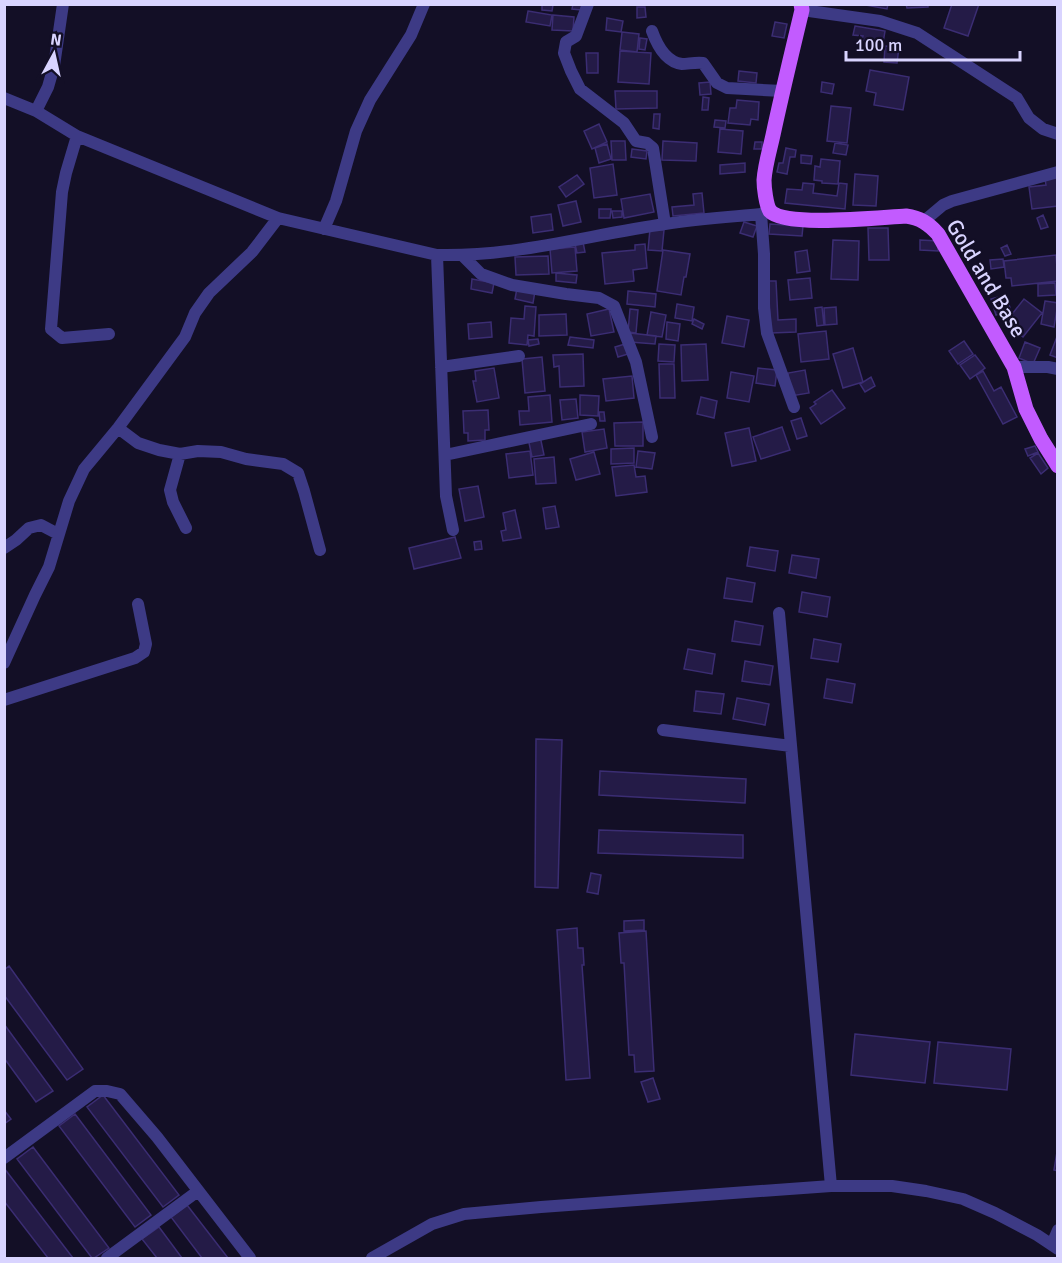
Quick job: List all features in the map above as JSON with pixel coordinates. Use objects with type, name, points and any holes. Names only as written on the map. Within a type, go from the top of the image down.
[{"type":"main road","points":[[765,212],[764,180],[802,7]]},
{"type":"main road","name":"Gold and Base","points":[[765,212],[787,218],[829,220],[906,216],[924,221],[938,234],[1014,368],[1026,409],[1041,439],[1058,465]]},
{"type":"street","points":[[36,111],[48,87],[54,66],[63,4]]},
{"type":"street","points":[[324,229],[336,201],[356,131],[370,100],[411,35],[424,4]]},
{"type":"street","points":[[588,4],[576,36],[566,42],[564,53],[580,89],[624,123],[636,141],[647,143],[653,148],[664,224]]},
{"type":"street","points":[[802,7],[880,21],[917,33],[1017,98],[1029,118],[1043,129],[1058,134]]},
{"type":"street","points":[[652,31],[657,44],[672,60],[683,64],[702,63],[717,83],[727,88],[782,91]]},
{"type":"street","points":[[4,98],[36,111],[78,136],[278,218],[437,255],[463,256],[528,249],[664,224],[765,212],[764,308],[767,333],[794,407]]},
{"type":"street","points":[[78,136],[62,192],[51,329],[62,338],[109,334]]},
{"type":"street","points":[[924,221],[943,205],[952,201],[1058,172]]},
{"type":"street","points":[[4,663],[49,567],[69,501],[84,469],[118,428],[184,337],[195,313],[209,293],[252,252],[278,218]]},
{"type":"street","points":[[437,255],[446,496],[453,530]]},
{"type":"street","points":[[463,256],[481,274],[512,285],[599,298],[614,306],[636,362],[652,437]]},
{"type":"street","points":[[441,367],[519,356]]},
{"type":"street","points":[[1014,368],[1058,369]]},
{"type":"street","points":[[445,455],[591,424]]},
{"type":"street","points":[[118,428],[138,443],[159,450],[180,454],[198,451],[221,452],[246,459],[283,464],[298,473],[320,550]]},
{"type":"street","points":[[180,454],[170,489],[173,502],[186,528]]},
{"type":"street","points":[[4,548],[28,528],[41,525],[58,534]]},
{"type":"street","points":[[4,699],[135,658],[144,652],[146,644],[138,604]]},
{"type":"street","points":[[779,613],[831,1186]]},
{"type":"street","points":[[663,730],[791,746]]},
{"type":"street","points":[[4,1158],[95,1091],[120,1094],[157,1137],[250,1258]]},
{"type":"street","points":[[372,1258],[432,1224],[464,1214],[831,1186],[892,1186],[963,1199],[1037,1234],[1054,1246],[1058,1230]]},
{"type":"street","points":[[107,1258],[198,1191]]},
{"type":"building","points":[[542,4],[553,5],[552,11],[542,10]]},
{"type":"building","points":[[573,4],[582,4],[581,10],[572,9]]},
{"type":"building","points":[[860,4],[888,4],[887,9]]},
{"type":"building","points":[[906,4],[928,4],[928,7],[907,8]]},
{"type":"building","points":[[952,4],[979,4],[968,36],[944,28]]},
{"type":"building","points":[[637,7],[645,7],[646,17],[637,18]]},
{"type":"building","points":[[528,11],[552,15],[550,26],[526,22]]},
{"type":"building","points":[[553,15],[574,17],[573,31],[552,30]]},
{"type":"building","points":[[607,18],[623,21],[621,32],[606,30]]},
{"type":"building","points":[[775,22],[787,24],[784,38],[772,36]]},
{"type":"building","points":[[855,26],[885,31],[883,43],[862,40],[863,36],[853,35]]},
{"type":"building","points":[[622,32],[639,34],[637,52],[620,50]]},
{"type":"building","points":[[640,38],[647,39],[645,50],[639,49]]},
{"type":"building","points":[[885,46],[899,47],[897,63],[884,62]]},
{"type":"building","points":[[620,51],[651,53],[649,84],[618,82]]},
{"type":"building","points":[[586,53],[598,53],[598,73],[587,73]]},
{"type":"building","points":[[870,70],[909,77],[903,110],[874,105],[876,93],[866,91]]},
{"type":"building","points":[[739,71],[757,73],[756,83],[738,81]]},
{"type":"building","points":[[710,82],[711,94],[700,95],[699,83]]},
{"type":"building","points":[[822,82],[834,84],[832,94],[821,92]]},
{"type":"building","points":[[615,91],[657,91],[657,108],[616,109]]},
{"type":"building","points":[[703,97],[709,98],[708,110],[702,110]]},
{"type":"building","points":[[737,100],[759,102],[758,120],[751,119],[750,125],[728,123],[730,108],[736,108]]},
{"type":"building","points":[[831,106],[851,108],[847,143],[827,141]]},
{"type":"building","points":[[654,114],[660,114],[659,129],[653,128]]},
{"type":"building","points":[[715,120],[726,121],[725,128],[714,127]]},
{"type":"building","points":[[599,124],[607,142],[592,149],[584,131]]},
{"type":"building","points":[[720,129],[743,131],[741,154],[718,152]]},
{"type":"building","points":[[611,141],[625,141],[626,160],[612,160]]},
{"type":"building","points":[[663,141],[697,143],[696,161],[662,160]]},
{"type":"building","points":[[755,142],[762,142],[762,149],[754,149]]},
{"type":"building","points":[[835,143],[848,145],[846,155],[833,153]]},
{"type":"building","points":[[607,144],[611,159],[599,163],[595,148]]},
{"type":"building","points":[[786,148],[796,150],[795,157],[790,157],[787,174],[777,172],[779,163],[783,163]]},
{"type":"building","points":[[632,149],[647,151],[646,159],[631,157]]},
{"type":"building","points":[[801,155],[812,156],[811,164],[801,163]]},
{"type":"building","points":[[821,159],[840,161],[838,184],[814,180],[815,166],[820,167]]},
{"type":"building","points":[[745,163],[745,172],[720,174],[720,165]]},
{"type":"building","points":[[613,164],[617,195],[594,198],[590,168]]},
{"type":"building","points":[[855,174],[878,176],[876,206],[853,205]]},
{"type":"building","points":[[577,175],[584,184],[566,197],[559,187]]},
{"type":"building","points":[[1056,177],[1058,206],[1032,209],[1029,187],[1046,185],[1045,179]]},
{"type":"building","points":[[803,183],[814,184],[813,193],[837,196],[839,183],[847,184],[845,209],[785,203],[787,189],[802,190]]},
{"type":"building","points":[[702,193],[704,213],[673,216],[672,207],[694,205],[693,194]]},
{"type":"building","points":[[650,194],[654,212],[624,218],[621,199]]},
{"type":"building","points":[[576,201],[581,222],[563,226],[558,205]]},
{"type":"building","points":[[599,209],[611,209],[610,218],[599,218]]},
{"type":"building","points":[[612,211],[622,211],[622,217],[613,218]]},
{"type":"building","points":[[551,214],[553,230],[533,233],[531,217]]},
{"type":"building","points":[[1043,215],[1048,227],[1041,229],[1037,218]]},
{"type":"building","points":[[744,222],[757,226],[753,237],[740,233]]},
{"type":"building","points":[[770,224],[803,226],[802,236],[769,234]]},
{"type":"building","points":[[868,228],[888,228],[889,260],[869,260]]},
{"type":"building","points":[[650,229],[664,230],[662,251],[648,250]]},
{"type":"building","points":[[833,240],[859,241],[858,280],[831,279]]},
{"type":"building","points":[[920,240],[938,241],[938,251],[920,250]]},
{"type":"building","points":[[583,242],[585,252],[577,253],[575,244]]},
{"type":"building","points":[[645,244],[647,268],[633,270],[634,281],[605,284],[602,253],[635,250],[635,245]]},
{"type":"building","points":[[1007,245],[1011,254],[1005,256],[1001,248]]},
{"type":"building","points":[[575,247],[577,271],[552,273],[550,249]]},
{"type":"building","points":[[663,250],[690,254],[681,295],[657,291]]},
{"type":"building","points":[[807,250],[810,271],[797,273],[795,252]]},
{"type":"building","points":[[1056,255],[1058,281],[1012,286],[1011,278],[1006,278],[1004,261]]},
{"type":"building","points":[[548,256],[549,274],[516,275],[515,257]]},
{"type":"building","points":[[1003,259],[1004,267],[991,269],[990,260]]},
{"type":"building","points":[[556,273],[577,275],[576,283],[556,281]]},
{"type":"building","points":[[810,278],[812,298],[790,300],[788,280]]},
{"type":"building","points":[[472,279],[494,283],[492,293],[471,289]]},
{"type":"building","points":[[768,281],[776,281],[778,320],[796,319],[796,332],[771,333]]},
{"type":"building","points":[[1055,283],[1056,295],[1038,296],[1038,284]]},
{"type":"building","points":[[517,288],[535,291],[533,303],[515,299]]},
{"type":"building","points":[[628,291],[656,294],[655,307],[627,304]]},
{"type":"building","points":[[1006,295],[1011,311],[996,315],[991,299]]},
{"type":"building","points":[[1024,299],[1042,313],[1023,337],[1005,323]]},
{"type":"building","points":[[1045,301],[1058,303],[1054,327],[1041,324]]},
{"type":"building","points":[[677,304],[694,307],[692,321],[675,318]]},
{"type":"building","points":[[525,306],[536,307],[534,336],[528,335],[527,345],[509,343],[511,318],[524,319]]},
{"type":"building","points":[[822,307],[824,325],[817,326],[815,308]]},
{"type":"building","points":[[836,307],[837,324],[825,325],[824,308]]},
{"type":"building","points":[[609,309],[614,332],[591,336],[587,314]]},
{"type":"building","points":[[630,309],[638,310],[636,333],[628,332]]},
{"type":"building","points":[[651,312],[666,315],[662,337],[647,335]]},
{"type":"building","points":[[566,314],[567,335],[539,336],[539,315]]},
{"type":"building","points":[[727,316],[749,320],[744,347],[722,343]]},
{"type":"building","points":[[694,319],[704,324],[702,329],[692,324]]},
{"type":"building","points":[[491,322],[492,337],[469,339],[468,324]]},
{"type":"building","points":[[667,322],[680,324],[678,341],[666,339]]},
{"type":"building","points":[[826,331],[829,359],[801,362],[798,334]]},
{"type":"building","points":[[630,333],[656,336],[655,344],[630,342]]},
{"type":"building","points":[[1058,334],[1058,358],[1050,355]]},
{"type":"building","points":[[570,337],[594,340],[593,348],[568,345]]},
{"type":"building","points":[[538,339],[539,344],[529,346],[528,340]]},
{"type":"building","points":[[964,341],[973,354],[958,364],[949,351]]},
{"type":"building","points":[[1025,342],[1040,348],[1033,364],[1019,358]]},
{"type":"building","points":[[625,344],[628,354],[618,357],[615,347]]},
{"type":"building","points":[[659,344],[675,345],[674,362],[658,361]]},
{"type":"building","points":[[706,344],[708,380],[682,381],[681,345]]},
{"type":"building","points":[[853,348],[863,382],[843,388],[833,354]]},
{"type":"building","points":[[583,354],[584,386],[560,387],[559,366],[554,367],[553,355]]},
{"type":"building","points":[[975,355],[985,368],[970,379],[960,365]]},
{"type":"building","points":[[542,357],[545,391],[525,393],[522,359]]},
{"type":"building","points":[[659,364],[674,364],[675,398],[660,398]]},
{"type":"building","points":[[494,368],[499,398],[477,402],[473,381],[476,381],[475,371]]},
{"type":"building","points":[[758,368],[777,370],[775,386],[756,383]]},
{"type":"building","points":[[805,370],[809,393],[791,396],[788,373]]},
{"type":"building","points":[[983,371],[994,391],[1001,387],[1017,417],[1003,424],[976,375]]},
{"type":"building","points":[[731,372],[754,376],[749,402],[727,398]]},
{"type":"building","points":[[632,376],[634,398],[606,401],[603,379]]},
{"type":"building","points":[[871,377],[875,386],[865,392],[860,384]]},
{"type":"building","points":[[832,390],[845,408],[821,424],[810,408],[816,404],[814,402]]},
{"type":"building","points":[[550,395],[552,422],[520,425],[519,411],[529,411],[528,397]]},
{"type":"building","points":[[580,395],[599,396],[598,416],[580,415]]},
{"type":"building","points":[[701,397],[717,401],[714,418],[697,414]]},
{"type":"building","points":[[576,399],[578,418],[562,420],[560,400]]},
{"type":"building","points":[[488,410],[489,430],[485,430],[485,440],[468,441],[468,433],[464,433],[463,411]]},
{"type":"building","points":[[599,412],[604,412],[605,421],[600,421]]},
{"type":"building","points":[[801,418],[807,436],[797,439],[791,421]]},
{"type":"building","points":[[643,422],[643,446],[615,446],[614,423]]},
{"type":"building","points":[[782,427],[790,450],[761,459],[753,437]]},
{"type":"building","points":[[749,428],[756,461],[732,466],[725,433]]},
{"type":"building","points":[[604,429],[607,448],[585,452],[582,432]]},
{"type":"building","points":[[540,436],[544,455],[532,457],[528,438]]},
{"type":"building","points":[[1035,446],[1038,452],[1028,456],[1025,449]]},
{"type":"building","points":[[634,448],[634,463],[611,464],[611,449]]},
{"type":"building","points":[[530,451],[533,475],[509,478],[506,454]]},
{"type":"building","points":[[638,451],[655,453],[652,469],[636,467]]},
{"type":"building","points":[[594,452],[600,474],[576,480],[570,459]]},
{"type":"building","points":[[1038,453],[1048,468],[1041,474],[1030,458]]},
{"type":"building","points":[[554,457],[556,483],[536,484],[534,459]]},
{"type":"building","points":[[634,465],[636,477],[645,476],[647,492],[616,496],[612,467]]},
{"type":"building","points":[[478,486],[484,517],[465,521],[459,489]]},
{"type":"building","points":[[555,506],[559,527],[546,529],[543,508]]},
{"type":"building","points":[[515,510],[521,538],[503,541],[501,531],[506,530],[503,513]]},
{"type":"building","points":[[455,537],[461,558],[414,569],[409,548]]},
{"type":"building","points":[[481,541],[482,549],[475,550],[474,542]]},
{"type":"building","points":[[750,547],[778,551],[775,571],[747,566]]},
{"type":"building","points":[[792,555],[819,559],[816,578],[789,573]]},
{"type":"building","points":[[727,578],[755,583],[752,602],[724,598]]},
{"type":"building","points":[[802,592],[830,597],[827,617],[799,612]]},
{"type":"building","points":[[735,621],[763,626],[760,645],[732,641]]},
{"type":"building","points":[[814,639],[841,644],[838,662],[811,658]]},
{"type":"building","points":[[688,649],[715,654],[712,674],[684,669]]},
{"type":"building","points":[[745,661],[773,666],[770,685],[742,681]]},
{"type":"building","points":[[827,679],[855,684],[852,703],[824,698]]},
{"type":"building","points":[[696,691],[724,694],[721,714],[694,711]]},
{"type":"building","points":[[737,698],[769,704],[765,725],[733,719]]},
{"type":"building","points":[[536,739],[562,740],[558,888],[535,887]]},
{"type":"building","points":[[600,771],[746,779],[745,803],[599,795]]},
{"type":"building","points":[[599,830],[743,835],[743,858],[598,853]]},
{"type":"building","points":[[591,873],[601,875],[598,894],[587,892]]},
{"type":"building","points":[[644,920],[644,930],[624,931],[624,921]]},
{"type":"building","points":[[577,928],[578,948],[583,948],[584,965],[582,965],[590,1078],[566,1080],[557,930]]},
{"type":"building","points":[[646,931],[654,1071],[635,1072],[634,1055],[629,1055],[624,963],[621,963],[619,933]]},
{"type":"building","points":[[9,966],[83,1069],[67,1080],[4,995],[4,970]]},
{"type":"building","points":[[4,1024],[53,1091],[36,1102],[4,1058]]},
{"type":"building","points":[[855,1034],[930,1042],[925,1083],[851,1075]]},
{"type":"building","points":[[938,1042],[1011,1049],[1007,1090],[934,1083]]},
{"type":"building","points":[[653,1078],[660,1099],[648,1102],[641,1082]]},
{"type":"building","points":[[103,1095],[179,1195],[163,1207],[87,1107]]},
{"type":"building","points":[[4,1110],[11,1119],[4,1124]]},
{"type":"building","points":[[75,1114],[151,1215],[135,1227],[59,1126]]},
{"type":"building","points":[[1058,1146],[1058,1171],[1054,1170]]},
{"type":"building","points":[[33,1147],[109,1248],[94,1258],[17,1159]]},
{"type":"building","points":[[4,1168],[73,1258],[48,1258],[4,1201]]},
{"type":"building","points":[[187,1205],[228,1258],[202,1258],[171,1217]]},
{"type":"building","points":[[159,1227],[182,1258],[157,1258],[142,1239]]}]
